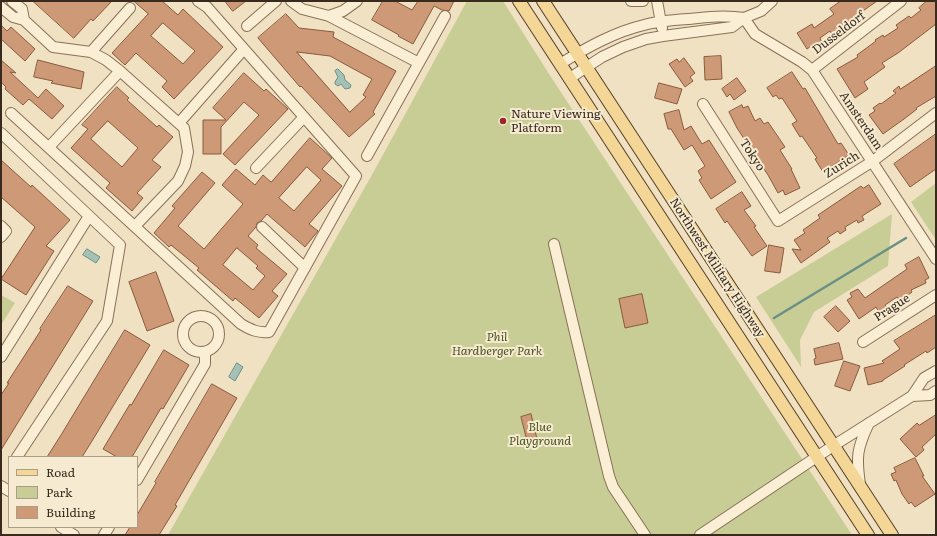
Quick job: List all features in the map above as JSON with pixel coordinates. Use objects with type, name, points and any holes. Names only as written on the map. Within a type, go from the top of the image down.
[{"type":"main road","name":"Northwest Military Highway","points":[[520,1],[868,535]]},
{"type":"main road","name":"Northwest Military Highway","points":[[543,1],[892,535]]},
{"type":"street","points":[[24,20],[22,10],[11,1],[2,8],[13,17],[24,20],[53,47],[90,52],[106,60],[184,128],[188,152],[185,166],[178,181],[135,226]]},
{"type":"street","points":[[11,113],[241,324],[260,333],[269,332],[356,176],[207,7],[198,1]]},
{"type":"street","points":[[247,26],[276,1]]},
{"type":"street","points":[[291,1],[302,9],[329,16],[419,63]]},
{"type":"street","points":[[329,16],[343,11],[357,1]]},
{"type":"street","points":[[631,1],[643,1]]},
{"type":"street","points":[[657,1],[663,36]]},
{"type":"street","points":[[570,78],[602,57],[623,47],[646,39],[732,27],[744,18],[760,11],[772,1]]},
{"type":"street","name":"Dusseldorf","points":[[812,70],[901,1]]},
{"type":"street","points":[[90,52],[130,8]]},
{"type":"street","points":[[367,156],[445,16]]},
{"type":"street","points":[[560,64],[577,53],[620,33],[644,25],[660,22],[731,16],[744,18]]},
{"type":"street","name":"Amsterdam","points":[[744,18],[755,34],[802,62],[812,70],[936,259]]},
{"type":"street","points":[[179,123],[244,49]]},
{"type":"street","points":[[49,147],[120,71]]},
{"type":"street","name":"Tokyo","points":[[703,104],[778,221]]},
{"type":"street","name":"Zurich","points":[[778,221],[872,161],[936,113]]},
{"type":"street","points":[[256,168],[304,117]]},
{"type":"street","points":[[1,133],[120,245],[107,321],[18,456]]},
{"type":"street","points":[[1,357],[89,216]]},
{"type":"street","points":[[1,226],[6,231],[1,237]]},
{"type":"street","points":[[262,227],[305,268]]},
{"type":"street","points":[[554,244],[609,476],[613,487],[644,535]]},
{"type":"street","name":"Prague","points":[[863,342],[936,295]]},
{"type":"street","points":[[138,478],[205,364],[205,352]]},
{"type":"street","points":[[700,535],[833,446],[912,396],[924,378],[936,372]]},
{"type":"street","points":[[912,396],[930,395],[936,391]]},
{"type":"street","points":[[860,488],[857,467],[857,452],[860,441],[869,423]]},
{"type":"street","points":[[63,528],[74,535]]},
{"type":"green space","name":"Phil Hardberger Park","points":[[467,1],[503,1],[549,74],[852,535],[168,535],[373,173]]},
{"type":"green space","points":[[936,183],[936,240],[911,202]]},
{"type":"green space","points":[[892,214],[888,266],[814,312],[800,340],[801,367],[756,297]]},
{"type":"green space","points":[[1,295],[15,303],[1,325]]},
{"type":"water","points":[[338,69],[344,75],[345,80],[351,85],[350,88],[345,89],[341,84],[338,86],[335,84],[338,77],[335,71]]},
{"type":"water","points":[[87,249],[100,257],[96,263],[83,255]]},
{"type":"water","points":[[237,363],[243,367],[235,381],[229,377]]},
{"type":"building","points":[[33,1],[112,1],[93,21],[91,19],[74,38]]},
{"type":"building","points":[[134,1],[162,1],[178,15],[183,9],[223,47],[174,99],[162,87],[167,81],[136,53],[125,65],[112,53],[148,14]],"holes":[[[163,23],[195,51],[183,64],[151,36]]]},
{"type":"building","points":[[225,1],[246,1],[233,11]]},
{"type":"building","points":[[383,1],[395,1],[412,10],[418,1],[454,1],[449,11],[442,10],[434,6],[413,44],[372,20]]},
{"type":"building","points":[[841,1],[877,1],[839,28],[840,31],[833,36],[830,31],[820,38],[822,43],[815,47],[814,44],[807,49],[797,33],[812,24],[814,28],[834,14],[830,9]]},
{"type":"building","points":[[927,1],[936,1],[936,24],[898,53],[882,63],[885,67],[864,82],[868,89],[855,98],[837,69],[858,57],[857,55],[876,41],[875,40],[883,35],[884,37],[898,28],[896,25],[909,16],[911,18],[921,10],[919,8]]},
{"type":"building","points":[[286,14],[299,28],[334,32],[333,37],[396,71],[373,112],[375,114],[349,137],[301,86],[300,87],[258,38]],"holes":[[[297,52],[330,56],[372,79],[363,95],[366,97],[350,112]]]},
{"type":"building","points":[[1,25],[7,31],[11,27],[35,49],[25,61],[1,39]]},
{"type":"building","points":[[721,56],[722,79],[705,80],[704,57]]},
{"type":"building","points":[[684,58],[695,73],[690,77],[693,81],[685,87],[669,64],[677,59],[679,62]]},
{"type":"building","points":[[1,60],[16,73],[10,72],[38,98],[46,89],[64,106],[52,119],[29,99],[23,105],[5,89],[6,87],[1,82]]},
{"type":"building","points":[[38,60],[84,72],[81,89],[51,83],[53,81],[34,77]]},
{"type":"building","points":[[936,66],[936,96],[916,108],[917,109],[883,134],[869,115],[875,111],[873,108],[896,93],[893,91],[899,86],[900,89]]},
{"type":"building","points":[[792,72],[803,89],[805,88],[838,144],[841,143],[849,155],[823,172],[815,159],[817,158],[802,136],[800,137],[792,124],[797,121],[782,98],[779,99],[776,95],[773,97],[767,88]]},
{"type":"building","points":[[244,73],[264,91],[266,89],[288,109],[235,165],[223,154],[259,115],[244,102],[221,127],[221,154],[203,154],[203,120],[226,120],[213,108]]},
{"type":"building","points":[[737,78],[746,91],[734,100],[730,94],[727,97],[722,89]]},
{"type":"building","points":[[659,83],[682,89],[677,104],[655,98]]},
{"type":"building","points":[[117,87],[129,98],[127,100],[157,127],[159,125],[173,137],[152,160],[161,167],[137,193],[143,198],[132,211],[106,188],[110,183],[71,148],[88,129],[82,125]],"holes":[[[108,121],[138,148],[122,167],[91,139]]]},
{"type":"building","points":[[742,105],[743,108],[748,106],[755,121],[760,118],[764,124],[768,122],[785,147],[780,150],[792,169],[800,188],[785,195],[783,190],[778,193],[737,128],[729,112]]},
{"type":"building","points":[[679,110],[684,130],[691,126],[702,144],[709,140],[736,182],[711,199],[699,180],[702,178],[698,171],[705,166],[692,145],[684,150],[671,129],[668,129],[664,114]]},
{"type":"building","points":[[936,134],[936,169],[910,187],[894,164]]},
{"type":"building","points":[[310,138],[332,158],[322,169],[342,186],[309,224],[318,231],[305,247],[267,214],[257,223],[256,227],[248,236],[258,245],[256,248],[287,274],[272,291],[278,296],[259,318],[235,298],[233,301],[197,270],[199,268],[171,245],[169,247],[154,233],[175,208],[172,206],[202,172],[215,183],[178,226],[204,249],[243,204],[222,185],[236,169],[255,185],[263,175],[271,182]],"holes":[[[307,167],[321,180],[294,211],[279,198]],[[237,248],[258,266],[256,268],[265,276],[253,290],[223,265]]]},
{"type":"building","points":[[1,160],[31,187],[32,185],[70,220],[46,246],[54,251],[26,295],[1,279],[35,227],[1,197]]},
{"type":"building","points":[[869,185],[881,204],[862,216],[864,220],[858,223],[857,220],[845,227],[846,230],[840,234],[838,231],[827,238],[830,242],[801,263],[792,249],[801,250],[794,240],[805,233],[803,230],[820,218],[818,215],[861,186],[863,188]]},
{"type":"building","points":[[742,192],[751,206],[744,210],[756,226],[754,227],[767,246],[752,256],[727,221],[725,223],[716,209]]},
{"type":"building","points":[[769,245],[784,248],[780,273],[765,271]]},
{"type":"building","points":[[919,257],[929,278],[925,280],[926,283],[911,290],[912,292],[900,301],[897,297],[885,305],[888,309],[880,314],[876,307],[859,319],[847,300],[852,297],[850,293],[858,289],[865,298],[907,269],[905,265]]},
{"type":"building","points":[[156,272],[174,321],[147,331],[129,282]]},
{"type":"building","points":[[68,286],[93,301],[1,450],[1,395],[41,330],[40,329]]},
{"type":"building","points":[[642,294],[648,323],[625,328],[619,299]]},
{"type":"building","points":[[836,306],[850,321],[838,332],[824,317]]},
{"type":"building","points":[[936,315],[936,347],[927,353],[926,351],[904,365],[905,366],[883,381],[868,385],[864,368],[884,363],[882,361],[900,349],[894,341]]},
{"type":"building","points":[[125,330],[150,345],[83,456],[48,456]]},
{"type":"building","points":[[839,343],[843,359],[815,365],[814,359],[816,358],[814,349]]},
{"type":"building","points":[[164,350],[189,365],[133,456],[115,456],[103,449],[130,404],[131,405]]},
{"type":"building","points":[[844,361],[860,366],[850,391],[835,386]]},
{"type":"building","points":[[212,384],[237,398],[175,505],[177,506],[159,535],[125,535],[129,528],[138,528],[138,513],[156,483],[155,482]]},
{"type":"building","points":[[531,414],[537,439],[527,441],[521,417]]},
{"type":"building","points":[[936,415],[936,434],[922,447],[924,450],[916,457],[900,439],[917,423],[919,425]]},
{"type":"building","points":[[915,458],[924,476],[922,476],[935,494],[915,507],[911,502],[909,504],[902,494],[896,480],[894,481],[891,474],[896,472],[894,468]]},
{"type":"waterway","points":[[774,318],[906,238]]},
{"type":"place","name":"Nature Viewing Platform","points":[[503,121]]},
{"type":"park label","name":"Blue Playground","points":[[540,434]]}]
